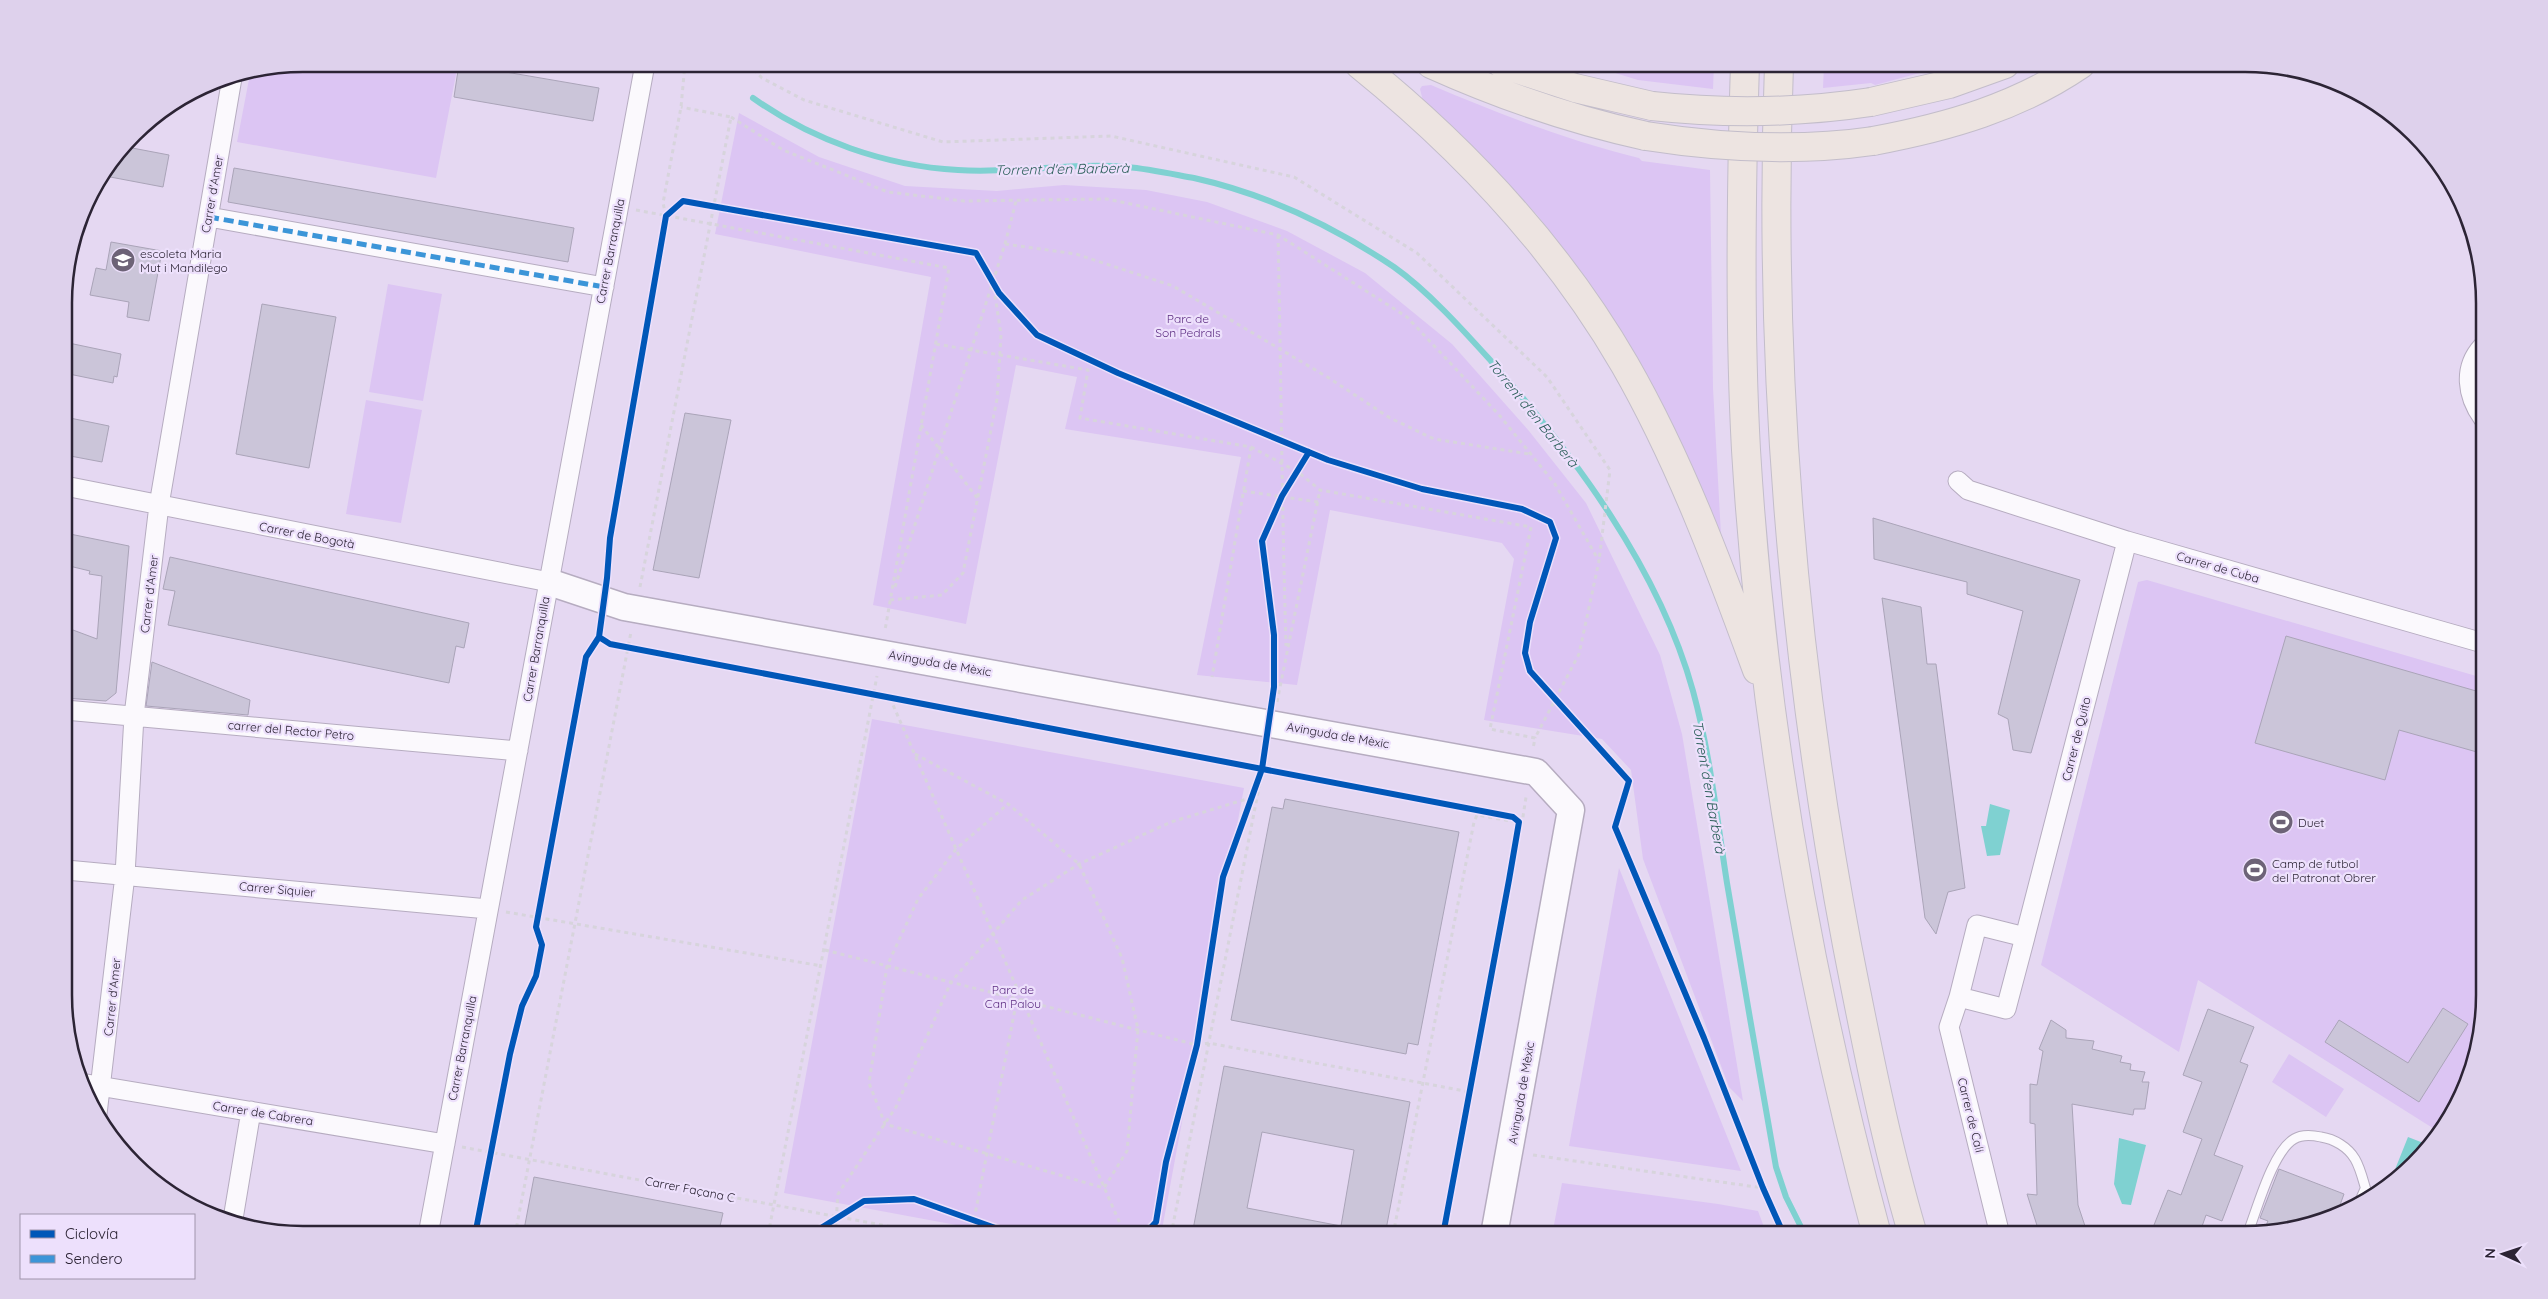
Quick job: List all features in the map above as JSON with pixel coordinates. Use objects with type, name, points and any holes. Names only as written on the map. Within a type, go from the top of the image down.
[{"type":"highway","points":[[1370,73],[1412,107],[1472,166],[1526,227],[1583,299],[1625,365],[1668,451],[1706,534],[1772,711]]},
{"type":"highway","points":[[1453,73],[1496,91],[1598,126],[1692,143],[1764,149],[1834,146],[1959,122],[2027,96],[2066,73]]},
{"type":"highway","points":[[1529,73],[1575,88],[1652,106],[1696,111],[1756,112],[1834,108],[1871,102],[1949,84],[1980,73]]},
{"type":"highway","points":[[1745,73],[1742,238],[1746,447],[1754,555],[1772,711],[1790,827],[1830,1043],[1850,1134],[1875,1226]]},
{"type":"highway","points":[[1779,73],[1775,178],[1782,418],[1789,535],[1801,642],[1818,773],[1844,927],[1885,1126],[1911,1226]]},
{"type":"street","name":"Carrer Barranquilla","points":[[430,1226],[643,73]]},
{"type":"street","name":"Carrer d'Amer","points":[[99,1103],[125,875],[134,716],[159,506],[231,84]]},
{"type":"street","points":[[209,217],[604,287]]},
{"type":"street","points":[[2476,355],[2470,370],[2469,388],[2476,409]]},
{"type":"street","name":"Carrer de Cuba","points":[[1958,480],[1968,490],[2127,541],[2476,641]]},
{"type":"street","name":"Carrer de Bogotà","points":[[72,487],[549,582]]},
{"type":"street","name":"Carrer de Quito","points":[[1960,997],[2006,1008],[2127,541]]},
{"type":"street","name":"Avinguda de Mèxic","points":[[549,582],[636,609],[1536,772],[1571,810],[1496,1226]]},
{"type":"street","name":"carrer del Rector Petro","points":[[72,711],[518,751]]},
{"type":"street","name":"Carrer Siquier","points":[[72,871],[488,909]]},
{"type":"street","points":[[1960,997],[1977,926],[2025,938]]},
{"type":"street","name":"Carrer de Cali","points":[[1960,997],[1949,1027],[1998,1226]]},
{"type":"street","name":"Carrer de Cabrera","points":[[90,1084],[445,1144]]},
{"type":"street","points":[[234,1216],[251,1111]]},
{"type":"lane","points":[[2251,1226],[2280,1155],[2295,1138],[2308,1135],[2324,1137],[2350,1151],[2357,1161],[2366,1192]]},
{"type":"lane","points":[[2363,1194],[2365,1189]]},
{"type":"path","points":[[664,226],[666,216],[663,203],[682,107],[684,73]]},
{"type":"path","points":[[757,73],[762,78],[804,100],[943,142],[1111,136],[1294,177],[1417,253],[1547,377],[1610,470],[1599,561],[1579,654],[1535,738],[1522,823],[1477,815],[1474,822],[1395,1226]]},
{"type":"path","points":[[682,107],[731,117],[784,150],[888,192],[964,201],[1107,199],[1278,235],[1407,316],[1500,416],[1554,484],[1599,561]]},
{"type":"path","points":[[517,1226],[731,117]]},
{"type":"path","points":[[993,282],[1001,336],[997,400],[963,573],[942,594],[890,600],[1005,244],[1016,201]]},
{"type":"path","points":[[706,205],[723,208]]},
{"type":"path","points":[[666,216],[672,211]]},
{"type":"path","points":[[1278,235],[1283,440],[1282,496],[1287,653]]},
{"type":"path","points":[[1005,244],[1076,254],[1173,286],[1281,349],[1390,418],[1434,439],[1530,454]]},
{"type":"path","points":[[989,275],[1005,300]]},
{"type":"path","points":[[936,344],[1088,370],[1080,418],[1251,447],[1298,472],[1320,490],[1531,527],[1490,729],[1535,738]]},
{"type":"path","points":[[921,425],[978,500]]},
{"type":"path","points":[[1275,437],[1292,444]]},
{"type":"path","points":[[1212,677],[1251,447]]},
{"type":"path","points":[[1274,514],[1282,496],[1301,466]]},
{"type":"path","points":[[1243,490],[1318,502]]},
{"type":"path","points":[[1173,1226],[1270,723],[1287,653],[1320,490]]},
{"type":"path","points":[[619,646],[637,650]]},
{"type":"path","points":[[1270,723],[1274,678]]},
{"type":"path","points":[[1549,692],[1561,706]]},
{"type":"path","points":[[865,693],[900,700]]},
{"type":"path","points":[[890,698],[1121,1226]]},
{"type":"path","points":[[915,754],[1008,804],[1079,864],[1122,958],[1138,1030],[1127,1151],[1104,1188]]},
{"type":"path","points":[[1252,767],[1272,771]]},
{"type":"path","points":[[1247,807],[1262,769]]},
{"type":"path","points":[[836,1226],[838,1194],[896,1107],[951,982],[1022,900],[1079,864],[1171,822],[1250,798]]},
{"type":"path","points":[[885,1124],[869,1083],[887,966],[918,899],[956,849],[1008,804]]},
{"type":"path","points":[[1476,810],[1513,817],[1519,822]]},
{"type":"path","points":[[1517,832],[1519,822]]},
{"type":"path","points":[[536,927],[539,908]]},
{"type":"path","points":[[488,909],[822,966]]},
{"type":"path","points":[[825,950],[1196,1044],[1209,1043],[1470,1092]]},
{"type":"path","points":[[973,1226],[1017,999]]},
{"type":"path","points":[[1194,1054],[1198,1035]]},
{"type":"path","points":[[1469,1102],[1472,1083]]},
{"type":"path","points":[[885,1124],[1104,1188]]},
{"type":"path","points":[[490,1161],[493,1143]]},
{"type":"path","points":[[1510,1151],[1763,1188]]},
{"type":"path","points":[[1759,1179],[1766,1196]]},
{"type":"path","points":[[830,1222],[851,1209]]},
{"type":"path","points":[[965,1216],[982,1223]]},
{"type":"green space","points":[[288,73],[456,73],[436,178],[237,142],[249,79]]},
{"type":"green space","points":[[1615,73],[1714,73],[1713,89],[1638,80]]},
{"type":"green space","points":[[1824,73],[1920,73],[1875,85],[1871,83],[1823,88]]},
{"type":"green space","points":[[1431,85],[1534,126],[1639,158],[1642,161],[1710,170],[1713,388],[1721,535],[1715,535],[1581,273],[1538,216],[1502,177],[1423,101],[1420,89],[1422,86]]},
{"type":"green space","name":"Parc de Son Pedrals","points":[[739,113],[819,157],[905,186],[997,191],[1064,185],[1146,190],[1207,202],[1287,231],[1365,273],[1452,344],[1529,431],[1586,503],[1660,655],[1682,734],[1743,1101],[1729,1087],[1643,859],[1631,770],[1602,739],[1484,720],[1514,559],[1502,543],[1330,510],[1297,685],[1197,675],[1241,457],[1065,429],[1077,377],[1016,365],[966,624],[873,605],[931,277],[715,234]]},
{"type":"green space","points":[[388,284],[442,294],[423,401],[369,392]]},
{"type":"green space","points":[[366,400],[422,410],[401,523],[346,514]]},
{"type":"green space","name":"Duet","points":[[2147,580],[2476,676],[2476,996],[2474,1026],[2468,1055],[2458,1084],[2445,1111],[2434,1129],[2198,980],[2179,1052],[2041,965],[2138,582]]},
{"type":"green space","name":"Parc de Can Palou","points":[[872,719],[1244,788],[1163,1226],[962,1226],[784,1193]]},
{"type":"green space","points":[[1619,868],[1741,1171],[1569,1146]]},
{"type":"green space","points":[[2289,1054],[2344,1089],[2326,1117],[2272,1082]]},
{"type":"green space","points":[[1562,1183],[1758,1211],[1764,1226],[1554,1226]]},
{"type":"shaded area","points":[[1990,804],[2010,810],[2000,855],[1987,856],[1981,826],[1986,826]]},
{"type":"shaded area","points":[[2408,1137],[2422,1143],[2408,1159],[2394,1171]]},
{"type":"shaded area","points":[[2119,1138],[2146,1145],[2131,1205],[2122,1204],[2114,1184]]},
{"type":"building","points":[[458,73],[512,73],[599,88],[593,121],[454,97]]},
{"type":"building","points":[[133,148],[169,155],[163,187],[110,177]]},
{"type":"building","points":[[234,168],[574,228],[568,262],[228,202]]},
{"type":"building","points":[[111,242],[162,251],[149,321],[127,317],[129,302],[90,295],[96,268],[106,270]]},
{"type":"building","points":[[262,304],[336,317],[309,468],[236,454]]},
{"type":"building","points":[[72,344],[121,354],[117,377],[114,376],[113,383],[72,375]]},
{"type":"building","points":[[685,413],[731,420],[699,578],[653,570]]},
{"type":"building","points":[[72,418],[109,426],[102,462],[72,456]]},
{"type":"building","points":[[1873,518],[2080,580],[2031,753],[2013,750],[2008,719],[1998,714],[2023,611],[1967,594],[1967,582],[1874,559]]},
{"type":"building","points":[[72,534],[129,546],[116,693],[106,701],[72,699],[72,630],[97,639],[102,576],[89,574],[90,571],[72,567]]},
{"type":"building","points":[[170,557],[469,623],[464,648],[456,646],[449,683],[168,625],[175,591],[163,589]]},
{"type":"building","points":[[1882,598],[1921,607],[1927,664],[1936,664],[1965,888],[1948,892],[1936,934],[1925,918]]},
{"type":"building","points":[[2286,636],[2476,691],[2476,752],[2399,730],[2385,780],[2255,743]]},
{"type":"building","points":[[152,662],[250,700],[248,715],[146,706]]},
{"type":"building","points":[[1285,799],[1459,832],[1418,1045],[1408,1043],[1406,1054],[1231,1020],[1272,807],[1283,809]]},
{"type":"building","points":[[2443,1008],[2468,1024],[2419,1102],[2325,1042],[2339,1020],[2408,1063]]},
{"type":"building","points":[[2208,1009],[2254,1027],[2240,1062],[2248,1065],[2214,1155],[2243,1166],[2222,1221],[2206,1215],[2202,1226],[2154,1226],[2168,1190],[2181,1195],[2202,1139],[2183,1132],[2202,1082],[2183,1075]]},
{"type":"building","points":[[2051,1020],[2066,1030],[2066,1038],[2094,1041],[2092,1049],[2122,1056],[2120,1062],[2131,1064],[2130,1070],[2145,1072],[2142,1082],[2149,1082],[2145,1109],[2134,1109],[2133,1115],[2072,1104],[2078,1205],[2085,1226],[2037,1226],[2027,1194],[2037,1195],[2035,1124],[2030,1123],[2030,1084],[2037,1085],[2043,1051],[2039,1049]]},
{"type":"building","points":[[1224,1066],[1410,1102],[1387,1226],[1341,1226],[1194,1226]],"holes":[[[1262,1132],[1354,1150],[1341,1226],[1247,1208]]]},
{"type":"building","points":[[2279,1169],[2344,1194],[2340,1206],[2304,1219],[2266,1226],[2268,1221],[2260,1218]]},
{"type":"building","points":[[534,1177],[723,1213],[720,1226],[525,1226]]},
{"type":"waterway","name":"Torrent d'en Barberà","points":[[753,98],[776,113],[825,138],[877,157],[903,163],[979,171],[1085,166],[1127,167],[1194,178],[1247,193],[1298,213],[1371,252],[1407,277],[1445,311],[1522,397],[1582,474],[1636,557],[1659,601],[1678,645],[1693,691],[1709,762],[1727,883],[1776,1167],[1786,1197],[1800,1226]]},
{"type":"marked path","points":[[209,217],[604,287]]},
{"type":"cycle path","points":[[477,1226],[510,1054],[522,1006],[536,976],[542,945],[536,927],[586,657],[599,637],[610,538],[666,216],[683,201],[976,253],[999,293],[1037,335],[1118,373],[1328,460],[1422,489],[1522,509],[1550,522],[1556,538],[1530,622],[1525,653],[1530,671],[1629,781],[1615,827],[1704,1038],[1763,1188],[1780,1226]]},
{"type":"cycle path","points":[[1152,1226],[1156,1222],[1166,1162],[1197,1045],[1223,877],[1262,769],[1274,687],[1274,635],[1262,541],[1282,496],[1309,452]]},
{"type":"cycle path","points":[[599,637],[610,644],[1513,817],[1519,822],[1445,1226]]},
{"type":"cycle path","points":[[824,1226],[864,1201],[914,1199],[990,1226]]},
{"type":"place","name":"escoleta Maria Mut i Mandilego","points":[[123,260]]},
{"type":"place","name":"Duet","points":[[2281,822]]},
{"type":"place","name":"Camp de futbol del Patronat Obrer","points":[[2255,870]]}]
